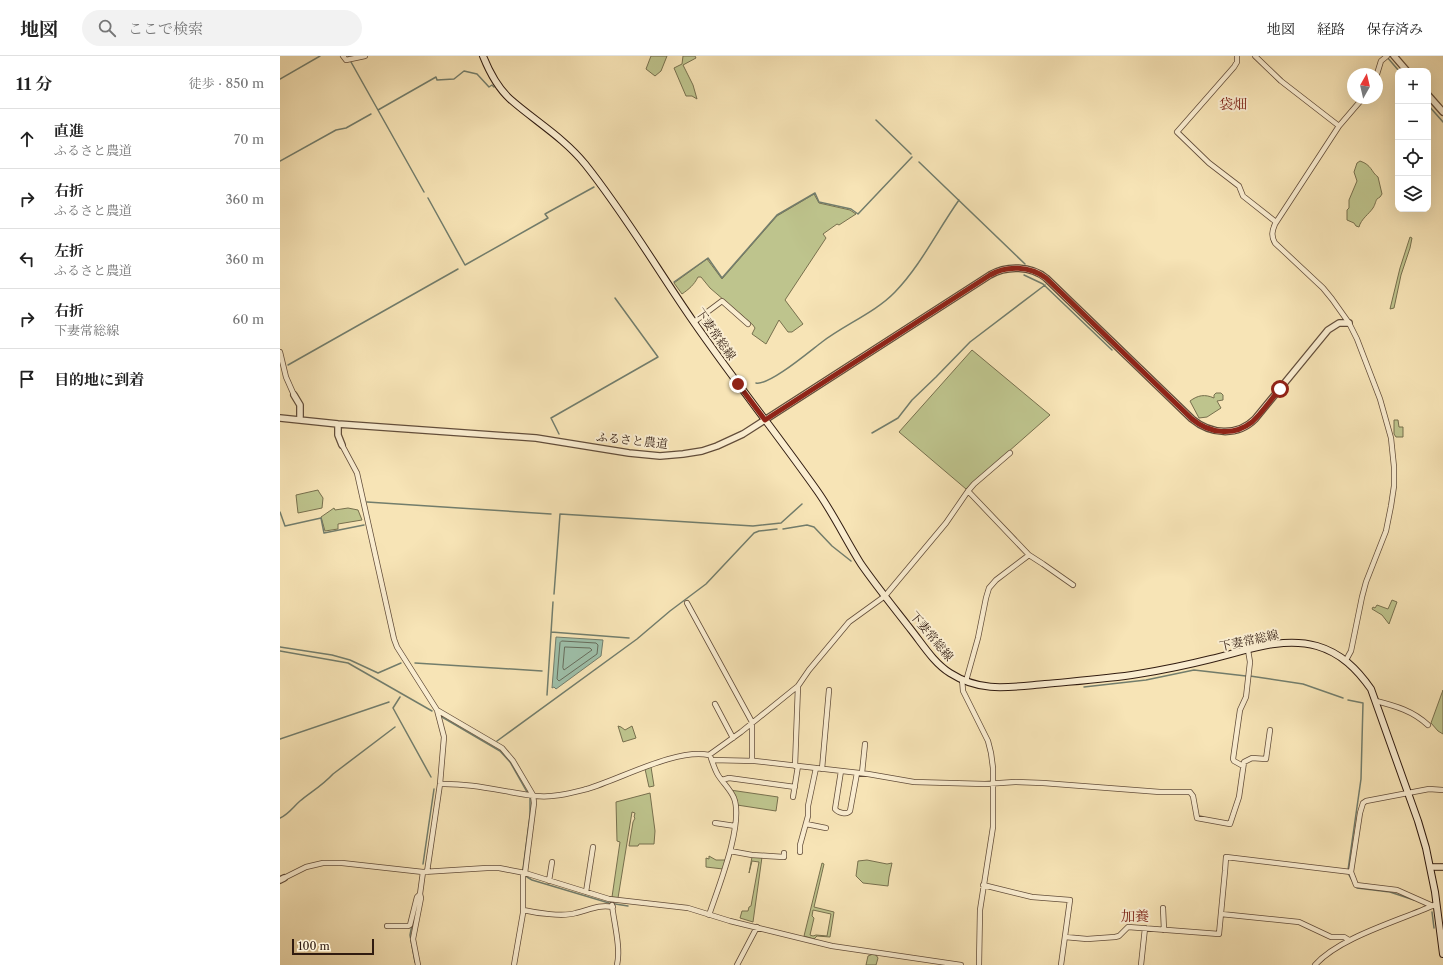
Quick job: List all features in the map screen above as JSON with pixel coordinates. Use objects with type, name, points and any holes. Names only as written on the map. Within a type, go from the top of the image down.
[{"type":"main road","name":"下妻常総線","points":[[483,56],[492,75],[510,98],[573,150],[585,164],[621,212],[694,322],[828,505],[852,549],[870,577],[937,662],[947,671],[978,686],[1001,688],[1111,678],[1177,666],[1280,643],[1304,644],[1326,650],[1346,660],[1362,676],[1371,689],[1422,833],[1431,867],[1435,905],[1443,954]]},
{"type":"street","points":[[343,56],[346,60],[365,56]]},
{"type":"street","points":[[1237,56],[1237,62],[1234,67],[1177,132],[1209,163],[1239,186],[1243,196],[1276,222]]},
{"type":"street","points":[[1255,56],[1280,81],[1339,126]]},
{"type":"street","points":[[1394,56],[1404,68]]},
{"type":"street","points":[[1379,68],[1381,61],[1386,57]]},
{"type":"street","points":[[1431,98],[1443,112]]},
{"type":"street","points":[[1346,660],[1351,651],[1366,582],[1386,531],[1394,486],[1394,467],[1391,444],[1387,421],[1360,347],[1349,323],[1323,288],[1275,243],[1272,238],[1272,232],[1276,222],[1339,126],[1359,104]]},
{"type":"street","name":"ふるさと農道","points":[[280,418],[338,424],[536,438],[660,456],[690,453],[717,446],[736,438],[990,275],[1006,269],[1021,269],[1038,273],[1046,278],[1192,419],[1205,428],[1216,431],[1231,431],[1243,427],[1251,422],[1328,330],[1337,324],[1349,323]]},
{"type":"street","points":[[694,322],[722,301],[748,324]]},
{"type":"street","points":[[280,352],[286,377],[300,405],[300,420]]},
{"type":"street","points":[[338,424],[338,435],[357,473],[394,639],[397,647],[437,710],[444,737],[440,784],[413,939],[418,965]]},
{"type":"street","points":[[440,784],[546,796],[572,793],[589,788],[678,757],[697,753],[709,755],[733,738],[798,686],[849,622],[885,596],[946,524],[968,491],[1010,453]]},
{"type":"street","points":[[968,491],[1029,555],[1073,585]]},
{"type":"street","points":[[979,965],[980,910],[994,827],[994,784],[992,753],[988,741],[963,691],[964,680],[978,638],[989,588],[996,580],[1029,555]]},
{"type":"street","points":[[687,603],[752,722],[752,761]]},
{"type":"street","points":[[1243,766],[1233,759],[1239,715],[1246,697],[1250,662],[1248,650]]},
{"type":"street","points":[[793,797],[797,766],[798,686]]},
{"type":"street","points":[[822,769],[829,690]]},
{"type":"street","points":[[1376,701],[1417,715],[1428,725]]},
{"type":"street","points":[[715,704],[733,738]]},
{"type":"street","points":[[437,710],[502,748],[513,761],[533,795],[534,803],[524,873],[523,910],[514,965]]},
{"type":"street","points":[[712,760],[752,761],[859,773],[914,782],[994,784],[1015,782],[1043,783],[1160,792],[1190,792],[1193,796],[1197,818],[1230,824],[1239,797],[1244,762],[1249,759],[1266,759],[1270,730]]},
{"type":"street","points":[[841,771],[835,809],[846,813],[850,811],[865,744]]},
{"type":"street","points":[[709,755],[718,775],[734,799],[736,826],[730,851],[709,915]]},
{"type":"street","points":[[800,852],[800,845],[808,816],[808,806],[816,768]]},
{"type":"street","points":[[722,780],[730,778],[794,788]]},
{"type":"street","points":[[1435,905],[1397,890],[1356,885],[1350,872],[1360,812],[1363,803],[1372,799],[1429,789],[1443,790]]},
{"type":"street","points":[[715,823],[736,826]]},
{"type":"street","points":[[806,824],[826,828]]},
{"type":"street","points":[[586,892],[593,847]]},
{"type":"street","points":[[730,851],[752,855],[784,857],[784,853]]},
{"type":"street","points":[[1065,937],[1087,939],[1115,937],[1119,936],[1128,927],[1219,934],[1226,857],[1350,872]]},
{"type":"street","points":[[549,881],[552,862]]},
{"type":"street","points":[[282,879],[306,867],[323,863],[342,863],[425,872],[490,868],[524,873],[586,892],[613,903]]},
{"type":"street","points":[[1431,867],[1443,867]]},
{"type":"street","points":[[983,885],[1043,899],[1070,900],[1061,965]]},
{"type":"street","points":[[387,926],[408,926],[410,924],[417,897],[420,894]]},
{"type":"street","points":[[523,910],[537,913],[571,914],[613,903],[674,906],[693,909],[709,915],[842,948],[961,965]]},
{"type":"street","points":[[613,903],[618,954],[617,965]]},
{"type":"street","points":[[1315,965],[1329,952],[1349,940],[1435,905]]},
{"type":"street","points":[[1163,908],[1164,930]]},
{"type":"street","points":[[1222,914],[1299,922],[1331,937],[1344,937],[1349,940]]},
{"type":"street","points":[[737,965],[757,927]]},
{"type":"street","points":[[1141,965],[1145,928]]},
{"type":"green space","points":[[651,56],[667,56],[661,71],[655,76],[646,69]]},
{"type":"green space","points":[[683,56],[695,56],[696,58],[683,65],[693,85],[697,99],[692,96],[686,96],[674,68],[682,64]]},
{"type":"green space","points":[[1360,161],[1367,164],[1378,177],[1382,194],[1377,199],[1373,208],[1363,219],[1359,227],[1347,220],[1347,210],[1349,208],[1349,200],[1357,181],[1354,172],[1357,163]]},
{"type":"green space","points":[[814,194],[819,203],[850,210],[856,214],[839,225],[837,224],[823,234],[826,238],[785,300],[803,324],[792,332],[788,332],[779,320],[766,344],[752,334],[755,328],[753,325],[710,288],[701,277],[698,277],[691,287],[682,294],[674,283],[707,259],[722,279],[777,216]]},
{"type":"green space","points":[[1410,237],[1412,238],[1410,248],[1401,275],[1394,308],[1390,309],[1400,268]]},
{"type":"green space","points":[[972,350],[1050,415],[966,489],[899,432]]},
{"type":"green space","points":[[1216,393],[1221,393],[1223,395],[1223,400],[1217,401],[1221,408],[1207,417],[1199,418],[1190,401],[1196,397],[1202,396],[1214,398]]},
{"type":"green space","points":[[1394,420],[1398,420],[1399,427],[1403,427],[1403,437],[1396,437],[1394,434]]},
{"type":"green space","points":[[318,490],[323,498],[322,508],[298,513],[296,495]]},
{"type":"green space","points":[[334,508],[335,510],[348,508],[358,510],[362,520],[338,524],[338,529],[325,531],[321,517]]},
{"type":"green space","points":[[1392,600],[1397,602],[1389,624],[1382,615],[1372,609],[1377,605],[1388,609]]},
{"type":"green space","points":[[1443,690],[1443,734],[1431,723]]},
{"type":"green space","points":[[618,726],[625,730],[632,726],[636,738],[623,742]]},
{"type":"green space","points":[[651,767],[654,786],[649,787],[645,769]]},
{"type":"green space","points":[[730,790],[778,797],[776,811],[737,805],[737,800]]},
{"type":"green space","points":[[650,793],[655,831],[654,844],[629,846],[635,818],[635,813],[632,812],[618,898],[612,897],[620,842],[617,841],[616,802]]},
{"type":"green space","points":[[709,856],[716,860],[726,860],[723,869],[706,867],[706,858],[709,859]]},
{"type":"green space","points":[[752,857],[762,857],[753,922],[740,918],[742,911],[748,911],[749,907],[751,906],[759,862],[752,861],[749,873]]},
{"type":"green space","points":[[867,860],[887,864],[892,863],[888,886],[863,883],[856,876],[858,861]]},
{"type":"green space","points":[[822,863],[824,864],[814,907],[834,912],[830,937],[817,936],[814,939],[804,936]],"holes":[[[813,910],[831,914],[827,936],[810,935],[814,918],[812,916]]]},
{"type":"green space","points":[[873,954],[878,958],[876,965],[866,965],[868,956]]},
{"type":"water","points":[[556,637],[603,640],[601,656],[556,689],[554,687],[552,688]]},
{"type":"waterway","points":[[280,79],[320,56]]},
{"type":"waterway","points":[[1387,57],[1396,68]]},
{"type":"waterway","points":[[351,62],[424,192]]},
{"type":"waterway","points":[[378,110],[436,77],[437,80],[454,79],[464,71],[477,74],[489,87],[492,85],[494,87]]},
{"type":"waterway","points":[[1431,108],[1443,122]]},
{"type":"waterway","points":[[280,161],[336,130],[346,128],[371,114]]},
{"type":"waterway","points":[[876,120],[911,154]]},
{"type":"waterway","points":[[674,282],[708,258],[722,278],[777,215],[815,193],[819,202],[851,209],[858,214],[912,157]]},
{"type":"waterway","points":[[919,162],[1025,264]]},
{"type":"waterway","points":[[428,198],[465,265],[548,218],[545,214],[594,187]]},
{"type":"waterway","points":[[756,383],[770,379],[779,374],[822,342],[879,306],[895,292],[913,271],[959,200]]},
{"type":"waterway","points":[[288,365],[458,269]]},
{"type":"waterway","points":[[1024,275],[1043,284],[1112,350]]},
{"type":"waterway","points":[[872,433],[898,418],[912,400],[970,342],[1045,285]]},
{"type":"waterway","points":[[559,434],[551,418],[658,357],[615,298]]},
{"type":"waterway","points":[[367,502],[551,514]]},
{"type":"waterway","points":[[554,594],[560,514],[753,526],[781,523],[802,504]]},
{"type":"waterway","points":[[280,512],[285,526],[321,518],[324,533],[364,525]]},
{"type":"waterway","points":[[783,529],[807,525],[814,527],[832,546],[851,561]]},
{"type":"waterway","points":[[497,741],[637,639],[670,611],[706,584],[754,533],[777,529]]},
{"type":"waterway","points":[[547,695],[553,602]]},
{"type":"waterway","points":[[551,632],[629,638]]},
{"type":"waterway","points":[[280,647],[332,655],[350,660],[378,673],[401,663]]},
{"type":"waterway","points":[[280,651],[348,663],[432,711]]},
{"type":"waterway","points":[[415,663],[542,671]]},
{"type":"waterway","points":[[1084,687],[1146,680],[1194,670],[1246,676]]},
{"type":"waterway","points":[[1250,676],[1303,684],[1343,698]]},
{"type":"waterway","points":[[400,697],[393,708],[431,777]]},
{"type":"waterway","points":[[1348,700],[1363,703],[1361,779],[1348,870]]},
{"type":"waterway","points":[[280,739],[389,702]]},
{"type":"waterway","points":[[442,717],[500,751],[510,762],[527,792]]},
{"type":"waterway","points":[[280,818],[333,774],[395,727]]},
{"type":"waterway","points":[[423,864],[434,789]]},
{"type":"waterway","points":[[523,869],[530,815],[530,798]]},
{"type":"waterway","points":[[1349,875],[1354,884]]},
{"type":"waterway","points":[[527,877],[532,880],[609,903],[628,906]]},
{"type":"waterway","points":[[1357,888],[1390,892],[1414,900]]},
{"type":"waterway","points":[[1432,912],[1434,928]]},
{"type":"waterway","points":[[412,925],[410,935],[415,962]]},
{"type":"district","name":"袋畑","points":[[1233,104]]},
{"type":"district","name":"加養","points":[[1135,916]]},
{"type":"route","points":[[738,384],[765,420],[990,275],[1006,269],[1021,269],[1033,271],[1046,278],[1192,419],[1205,428],[1225,432],[1249,424],[1280,389]]}]
